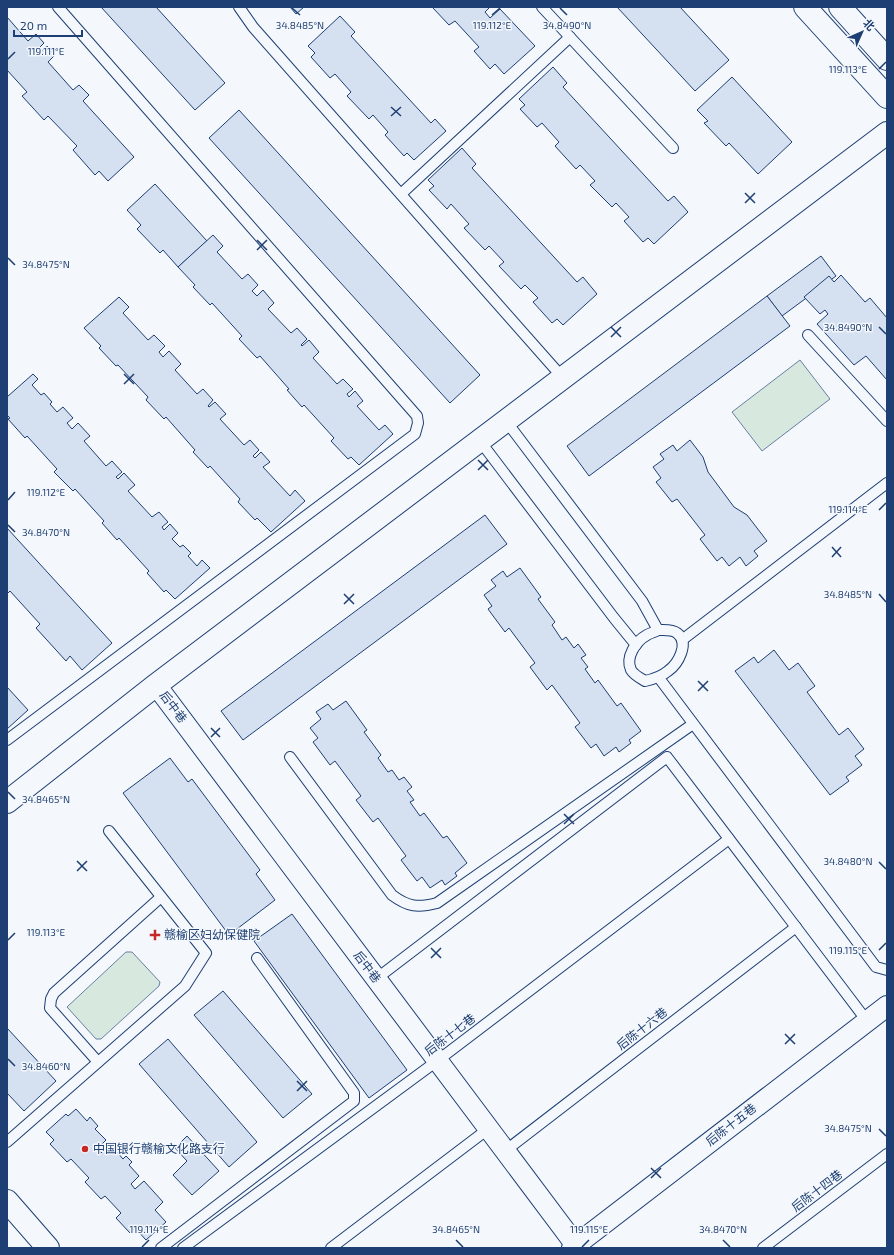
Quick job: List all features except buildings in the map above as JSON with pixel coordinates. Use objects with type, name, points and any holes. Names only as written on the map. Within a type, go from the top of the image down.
[{"type":"street","points":[[805,7],[887,97]]},
{"type":"street","points":[[840,7],[887,59]]},
{"type":"street","points":[[7,802],[156,685],[887,133]]},
{"type":"street","name":"后中巷","points":[[156,685],[505,1151],[575,1247]]},
{"type":"street","name":"后陈十五巷","points":[[575,1247],[887,1006]]},
{"type":"street","points":[[7,1201],[48,1248]]},
{"type":"lane","points":[[7,740],[414,434],[418,423],[417,416],[58,7]]},
{"type":"lane","points":[[238,7],[253,27],[563,378]]},
{"type":"lane","points":[[542,7],[673,148]]},
{"type":"lane","points":[[401,194],[570,37]]},
{"type":"lane","points":[[808,335],[887,421]]},
{"type":"lane","points":[[506,421],[642,601],[658,630]]},
{"type":"lane","points":[[480,441],[636,645]]},
{"type":"lane","points":[[682,640],[887,483]]},
{"type":"lane","points":[[658,630],[671,630],[678,634],[682,640],[683,647],[678,660],[670,670],[659,678],[645,681],[637,677],[631,670],[629,662],[630,654],[636,645],[646,635],[658,630]]},
{"type":"lane","points":[[659,678],[876,967],[887,970]]},
{"type":"lane","points":[[290,757],[392,895],[400,901],[410,905],[422,907],[437,903],[693,724]]},
{"type":"lane","points":[[376,979],[667,757],[867,1021]]},
{"type":"lane","points":[[7,1142],[185,986],[206,953],[108,831]]},
{"type":"lane","name":"后陈十七巷","points":[[184,1248],[437,1061],[729,839]]},
{"type":"lane","points":[[98,1062],[50,1008],[51,1000],[54,993],[161,897]]},
{"type":"lane","name":"后陈十六巷","points":[[505,1151],[796,927]]},
{"type":"lane","points":[[161,1248],[354,1101],[354,1093],[257,958]]},
{"type":"lane","points":[[331,1248],[488,1129]]},
{"type":"lane","name":"后陈十四巷","points":[[763,1248],[887,1154]]},
{"type":"shaded area","points":[[800,360],[830,399],[762,451],[732,412]]},
{"type":"shaded area","points":[[126,952],[132,952],[160,982],[159,986],[101,1039],[96,1039],[67,1007]]},
{"type":"place","name":"赣榆区妇幼保健院","points":[[155,935]]},
{"type":"place","name":"中国银行赣榆文化路支行","points":[[85,1149]]}]
